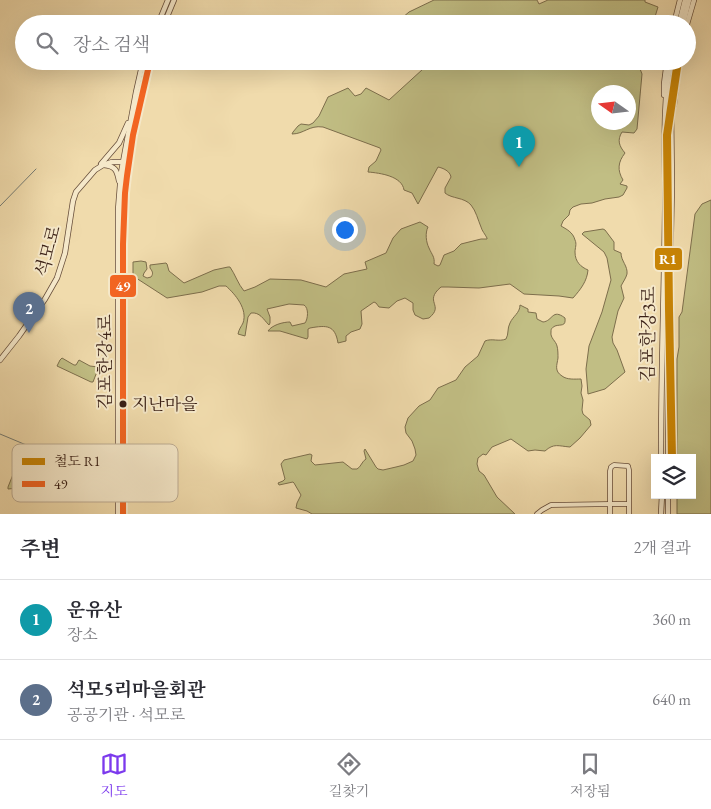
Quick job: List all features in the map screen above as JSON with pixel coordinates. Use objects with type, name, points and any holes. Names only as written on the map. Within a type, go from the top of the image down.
[{"type":"street","points":[[162,15],[168,0]]},
{"type":"street","points":[[168,15],[174,0]]},
{"type":"street","points":[[676,15],[680,0]]},
{"type":"street","points":[[681,15],[685,0]]},
{"type":"street","points":[[686,15],[690,0]]},
{"type":"street","points":[[690,15],[694,0]]},
{"type":"street","name":"김포한강4로","points":[[118,444],[118,230],[120,186],[141,70]]},
{"type":"street","name":"김포한강4로","points":[[123,444],[123,244],[126,176],[147,70]]},
{"type":"street","points":[[665,121],[664,84],[666,70]]},
{"type":"street","name":"김포한강3로","points":[[661,454],[665,121],[670,70]]},
{"type":"street","name":"김포한강3로","points":[[668,454],[672,82],[674,70]]},
{"type":"street","points":[[672,119],[678,70]]},
{"type":"street","points":[[95,170],[119,143],[131,117]]},
{"type":"street","name":"석모로","points":[[0,360],[53,287],[65,253],[74,197],[80,186],[102,165],[112,162],[123,162]]},
{"type":"street","points":[[102,165],[113,168],[117,174],[120,186]]},
{"type":"street","points":[[610,514],[610,471],[614,465],[628,466],[629,514]]},
{"type":"street","points":[[661,514],[662,499]]},
{"type":"street","points":[[668,499],[668,514]]},
{"type":"street","points":[[537,514],[551,505],[629,504]]},
{"type":"shaded area","points":[[434,0],[537,0],[539,4],[548,0],[645,0],[645,2],[658,7],[656,15],[406,15]]},
{"type":"shaded area","points":[[422,70],[640,70],[642,74],[637,129],[634,133],[622,132],[619,140],[625,153],[619,166],[623,180],[620,184],[627,186],[627,188],[623,195],[619,197],[573,207],[561,226],[573,235],[576,243],[576,259],[581,266],[588,270],[583,285],[573,298],[524,294],[510,284],[479,288],[441,287],[434,296],[435,310],[429,318],[423,319],[415,315],[413,303],[405,298],[397,301],[389,308],[379,307],[374,302],[361,311],[362,324],[360,329],[346,336],[346,341],[338,343],[335,333],[326,327],[308,329],[307,339],[280,331],[268,331],[284,323],[290,322],[292,326],[305,323],[308,314],[304,305],[289,304],[267,309],[270,317],[269,325],[259,315],[251,313],[248,317],[245,336],[238,334],[243,323],[244,312],[237,298],[226,286],[167,298],[133,276],[133,262],[141,261],[146,262],[147,269],[143,276],[147,278],[151,277],[152,274],[150,265],[166,263],[169,271],[184,283],[214,270],[230,267],[244,291],[270,279],[301,280],[326,287],[344,274],[367,269],[365,262],[386,253],[393,238],[401,229],[420,222],[428,227],[427,243],[434,258],[434,264],[438,266],[444,255],[454,251],[461,244],[487,239],[471,205],[445,193],[445,188],[451,177],[444,169],[438,167],[418,204],[412,193],[404,190],[395,178],[384,174],[368,172],[369,167],[376,161],[381,150],[380,148],[323,127],[314,127],[292,134],[301,124],[309,125],[313,123],[319,116],[328,97],[348,88],[355,96],[361,94],[366,88],[389,100]]},
{"type":"shaded area","points":[[711,200],[711,514],[677,514],[677,499],[696,499],[696,454],[677,454],[677,359],[679,317],[682,312],[695,214],[702,204]]},
{"type":"shaded area","points":[[603,229],[614,242],[614,250],[621,253],[627,271],[627,276],[621,286],[624,298],[618,311],[612,337],[625,372],[605,389],[588,394],[586,369],[589,346],[602,312],[611,280],[604,252],[582,234]]},
{"type":"shaded area","points":[[520,305],[528,309],[528,312],[536,313],[537,319],[543,322],[557,314],[565,318],[564,324],[555,326],[551,330],[551,336],[558,349],[557,370],[559,374],[566,378],[581,379],[582,410],[583,414],[590,420],[591,425],[570,447],[556,446],[545,451],[528,451],[511,439],[492,447],[486,455],[483,454],[478,458],[479,471],[484,475],[497,497],[515,514],[312,514],[296,508],[301,495],[294,483],[279,485],[278,483],[285,479],[281,464],[284,460],[310,454],[312,455],[311,461],[315,465],[343,462],[352,469],[357,469],[366,459],[365,449],[378,469],[383,470],[413,461],[416,455],[415,449],[406,433],[405,427],[408,418],[419,406],[430,400],[438,388],[456,380],[465,367],[478,356],[485,341],[506,339],[509,325],[519,310]]},
{"type":"shaded area","points":[[62,358],[74,365],[79,360],[90,366],[98,367],[93,382],[57,366]]},
{"type":"shaded area","points":[[12,477],[12,489],[8,489]]},
{"type":"waterway","points":[[0,206],[36,169]]},
{"type":"waterway","points":[[0,434],[24,444]]},
{"type":"rail line","name":"R1","points":[[672,454],[667,135],[677,70]]},
{"type":"transit line","name":"49","points":[[123,444],[123,244],[125,193],[133,135],[148,70]]},
{"type":"transit line","name":"49","points":[[123,502],[123,514]]},
{"type":"place","name":"운유산","points":[[519,167]]},
{"type":"place","name":"석모5리마을회관","points":[[29,333]]},
{"type":"place","name":"지난마을","points":[[123,404]]}]
